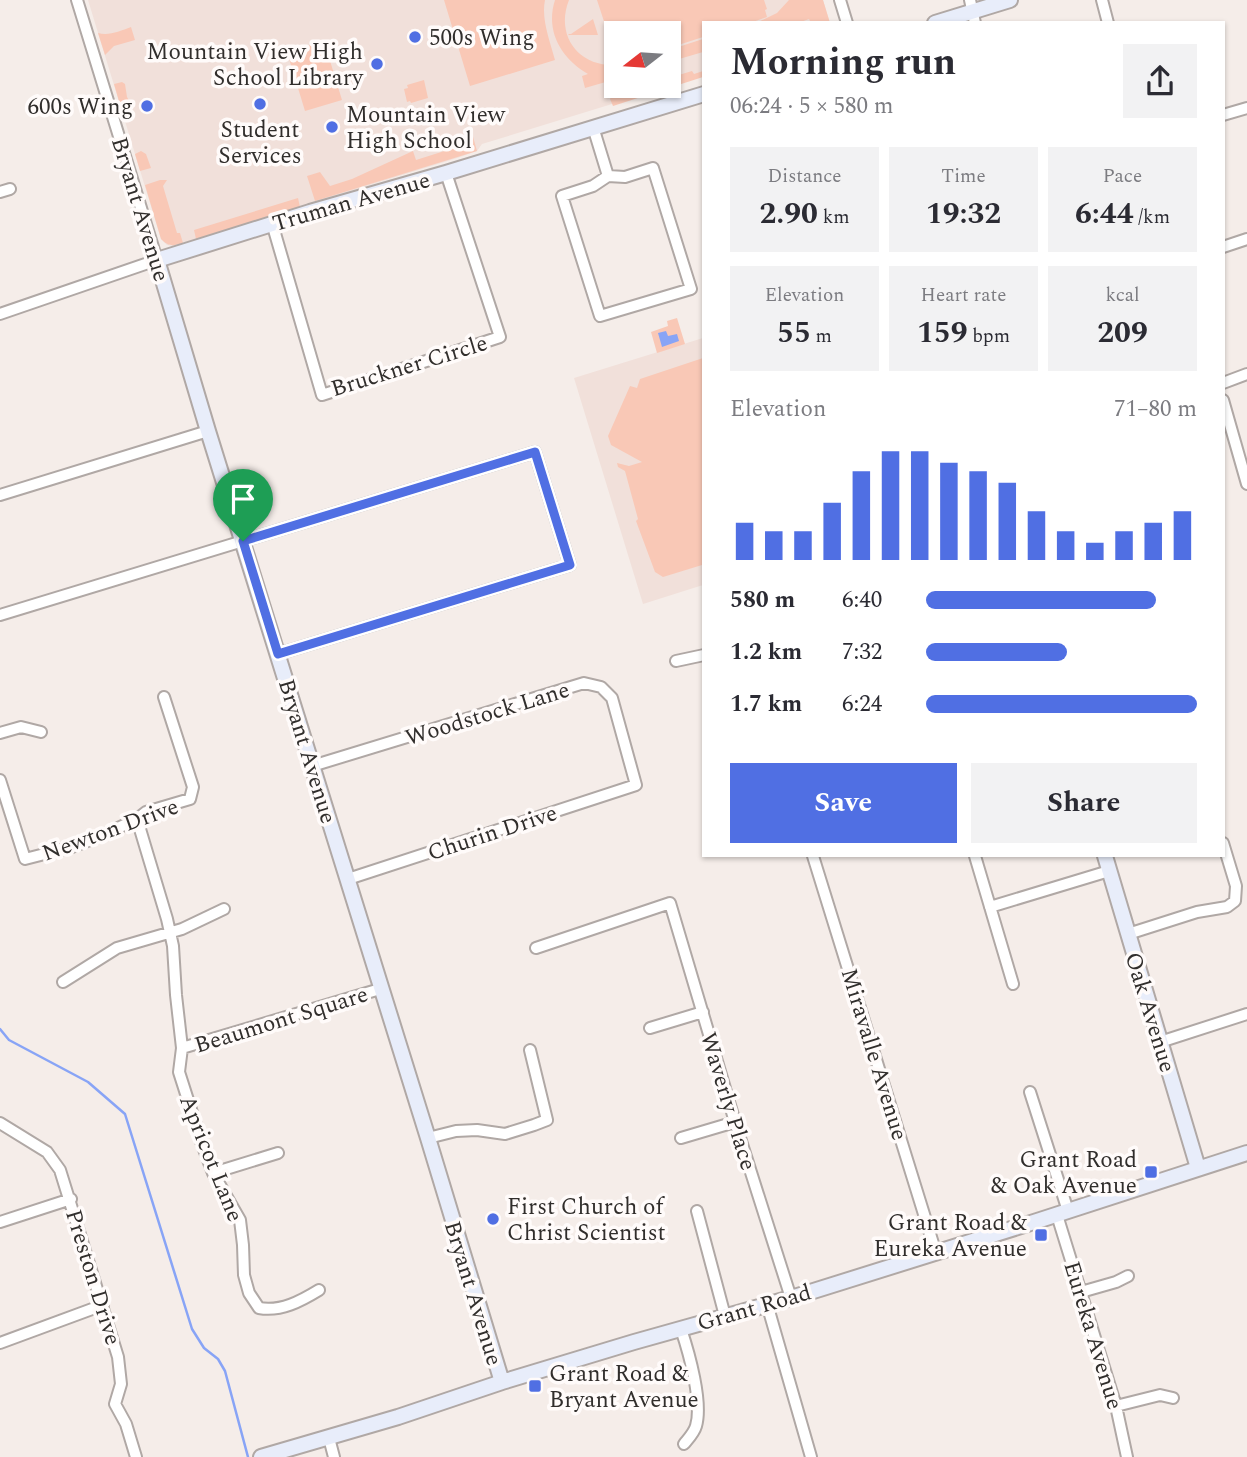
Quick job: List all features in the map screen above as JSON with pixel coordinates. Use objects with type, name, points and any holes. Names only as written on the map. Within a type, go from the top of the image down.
[{"type":"street","name":"Bryant Avenue","points":[[77,0],[502,1382]]},
{"type":"street","points":[[840,0],[846,21]]},
{"type":"street","points":[[941,21],[1010,0]]},
{"type":"street","points":[[1102,0],[1107,21]]},
{"type":"street","name":"Truman Avenue","points":[[0,314],[272,223],[702,95]]},
{"type":"street","points":[[1225,114],[1247,108]]},
{"type":"street","points":[[593,128],[608,176]]},
{"type":"street","points":[[653,169],[691,289],[600,316],[562,196],[593,186],[608,176],[625,177],[653,169]]},
{"type":"street","name":"Bruckner Circle","points":[[272,223],[322,395],[500,337],[446,173]]},
{"type":"street","points":[[1225,246],[1247,239]]},
{"type":"street","points":[[1225,382],[1247,374]]},
{"type":"street","points":[[1225,407],[1247,484]]},
{"type":"street","points":[[0,495],[208,431]]},
{"type":"street","points":[[0,615],[535,452],[570,565],[278,654]]},
{"type":"street","points":[[676,662],[702,655]]},
{"type":"street","name":"Woodstock Lane","points":[[312,766],[584,683],[601,687],[612,698],[636,785]]},
{"type":"street","name":"Newton Drive","points":[[0,780],[25,859],[72,847],[137,819],[146,812],[190,799],[190,779],[164,697]]},
{"type":"street","points":[[0,733],[21,727],[40,732]]},
{"type":"street","name":"Churin Drive","points":[[348,879],[636,785]]},
{"type":"street","name":"Apricot Lane","points":[[137,819],[171,933],[182,1048],[179,1072],[213,1173],[240,1220],[244,1275],[249,1293],[259,1308],[272,1310],[304,1299],[319,1290]]},
{"type":"street","points":[[1128,934],[1197,912],[1227,907],[1235,901],[1236,886],[1225,850]]},
{"type":"street","name":"Miravalle Avenue","points":[[813,857],[936,1253]]},
{"type":"street","points":[[975,857],[1013,984]]},
{"type":"street","name":"Oak Avenue","points":[[1105,857],[1198,1168]]},
{"type":"street","points":[[990,907],[1109,871]]},
{"type":"street","name":"Waverly Place","points":[[536,948],[670,903],[734,1122],[791,1298]]},
{"type":"street","points":[[63,982],[117,948],[171,933],[224,909]]},
{"type":"street","name":"Beaumont Square","points":[[182,1048],[380,989]]},
{"type":"street","points":[[650,1028],[702,1012]]},
{"type":"street","points":[[1160,1042],[1247,1014]]},
{"type":"street","points":[[428,1138],[456,1131],[477,1130],[505,1134],[547,1120],[530,1050]]},
{"type":"street","name":"Eureka Avenue","points":[[1030,1092],[1081,1292],[1116,1406],[1127,1457]]},
{"type":"street","points":[[681,1138],[734,1122]]},
{"type":"street","name":"Preston Drive","points":[[0,1123],[47,1152],[60,1170],[118,1357],[121,1384],[115,1404],[127,1424],[136,1457]]},
{"type":"street","points":[[213,1173],[278,1153]]},
{"type":"street","name":"Grant Road","points":[[261,1457],[398,1418],[502,1382],[791,1298],[1247,1153]]},
{"type":"street","points":[[0,1222],[71,1199]]},
{"type":"street","points":[[697,1211],[725,1316]]},
{"type":"street","points":[[1081,1292],[1128,1276]]},
{"type":"street","points":[[767,1304],[811,1457]]},
{"type":"street","points":[[0,1343],[103,1305]]},
{"type":"street","points":[[681,1329],[699,1404],[696,1428],[684,1444]]},
{"type":"street","points":[[1116,1406],[1160,1395],[1173,1398]]},
{"type":"street","points":[[329,1438],[334,1457]]},
{"type":"shaded area","name":"Mountain View High School","points":[[88,0],[823,0],[829,21],[702,21],[702,76],[681,83],[681,21],[604,21],[604,98],[632,98],[482,144],[477,151],[457,158],[173,246],[167,245],[161,239]]},
{"type":"shaded area","points":[[444,0],[545,0],[545,22],[555,60],[470,86]]},
{"type":"shaded area","points":[[555,0],[569,0],[565,13],[568,36],[581,55],[604,64],[604,82],[585,88],[582,76],[588,74],[563,52],[554,33],[552,11]]},
{"type":"shaded area","points":[[597,0],[764,0],[767,17],[756,21],[702,21],[702,37],[681,44],[681,21],[604,21]]},
{"type":"shaded area","points":[[789,0],[823,0],[829,21],[760,21],[777,13]]},
{"type":"shaded area","points":[[593,19],[598,35],[568,35],[571,34]]},
{"type":"shaded area","points":[[131,27],[135,40],[114,46],[105,55],[98,33],[110,33]]},
{"type":"shaded area","points":[[702,39],[702,52],[681,58],[681,46]]},
{"type":"shaded area","points":[[324,41],[342,100],[305,111],[287,52]]},
{"type":"shaded area","points":[[702,71],[702,77],[681,84],[681,74]]},
{"type":"shaded area","points":[[424,80],[428,98],[407,102],[404,89],[408,88],[407,85]]},
{"type":"shaded area","points":[[122,82],[132,106],[123,115],[114,84]]},
{"type":"shaded area","points":[[610,98],[638,98],[613,106]]},
{"type":"shaded area","points":[[472,133],[477,151],[315,201],[307,176],[320,172],[330,186],[413,151],[416,160],[454,148],[453,141]]},
{"type":"shaded area","points":[[141,151],[146,154],[151,168],[140,171],[135,154]]},
{"type":"shaded area","points":[[167,180],[163,186],[177,233],[180,233],[183,243],[171,245],[161,239],[145,185]]},
{"type":"shaded area","points":[[298,198],[300,207],[196,239],[194,230]]},
{"type":"shaded area","points":[[677,318],[685,344],[657,353],[651,332],[668,326],[667,321]]},
{"type":"shaded area","points":[[702,338],[702,585],[643,604],[574,378]]},
{"type":"shaded area","points":[[702,358],[702,565],[663,577],[655,572],[636,521],[638,519],[625,471],[618,467],[617,463],[629,466],[642,462],[611,445],[608,436],[630,386],[637,388],[640,379]]},
{"type":"water","points":[[666,331],[668,336],[677,334],[679,341],[662,347],[658,333]]},
{"type":"waterway","points":[[0,1029],[9,1040],[88,1082],[125,1114],[192,1329],[204,1348],[218,1359],[225,1371],[248,1457]]},
{"type":"place","name":"500s Wing","points":[[415,37]]},
{"type":"place","name":"Mountain View High School Library","points":[[377,64]]},
{"type":"place","name":"Student Services","points":[[260,104]]},
{"type":"place","name":"600s Wing","points":[[147,106]]},
{"type":"place","name":"Mountain View High School","points":[[332,127]]},
{"type":"place","name":"Grant Road & Oak Avenue","points":[[1151,1172]]},
{"type":"place","name":"First Church of Christ Scientist","points":[[493,1219]]},
{"type":"place","name":"Grant Road & Eureka Avenue","points":[[1041,1235]]},
{"type":"place","name":"Grant Road & Bryant Avenue","points":[[535,1386]]},
{"type":"route","points":[[535,452],[570,565],[278,654],[243,541],[535,452]]}]
